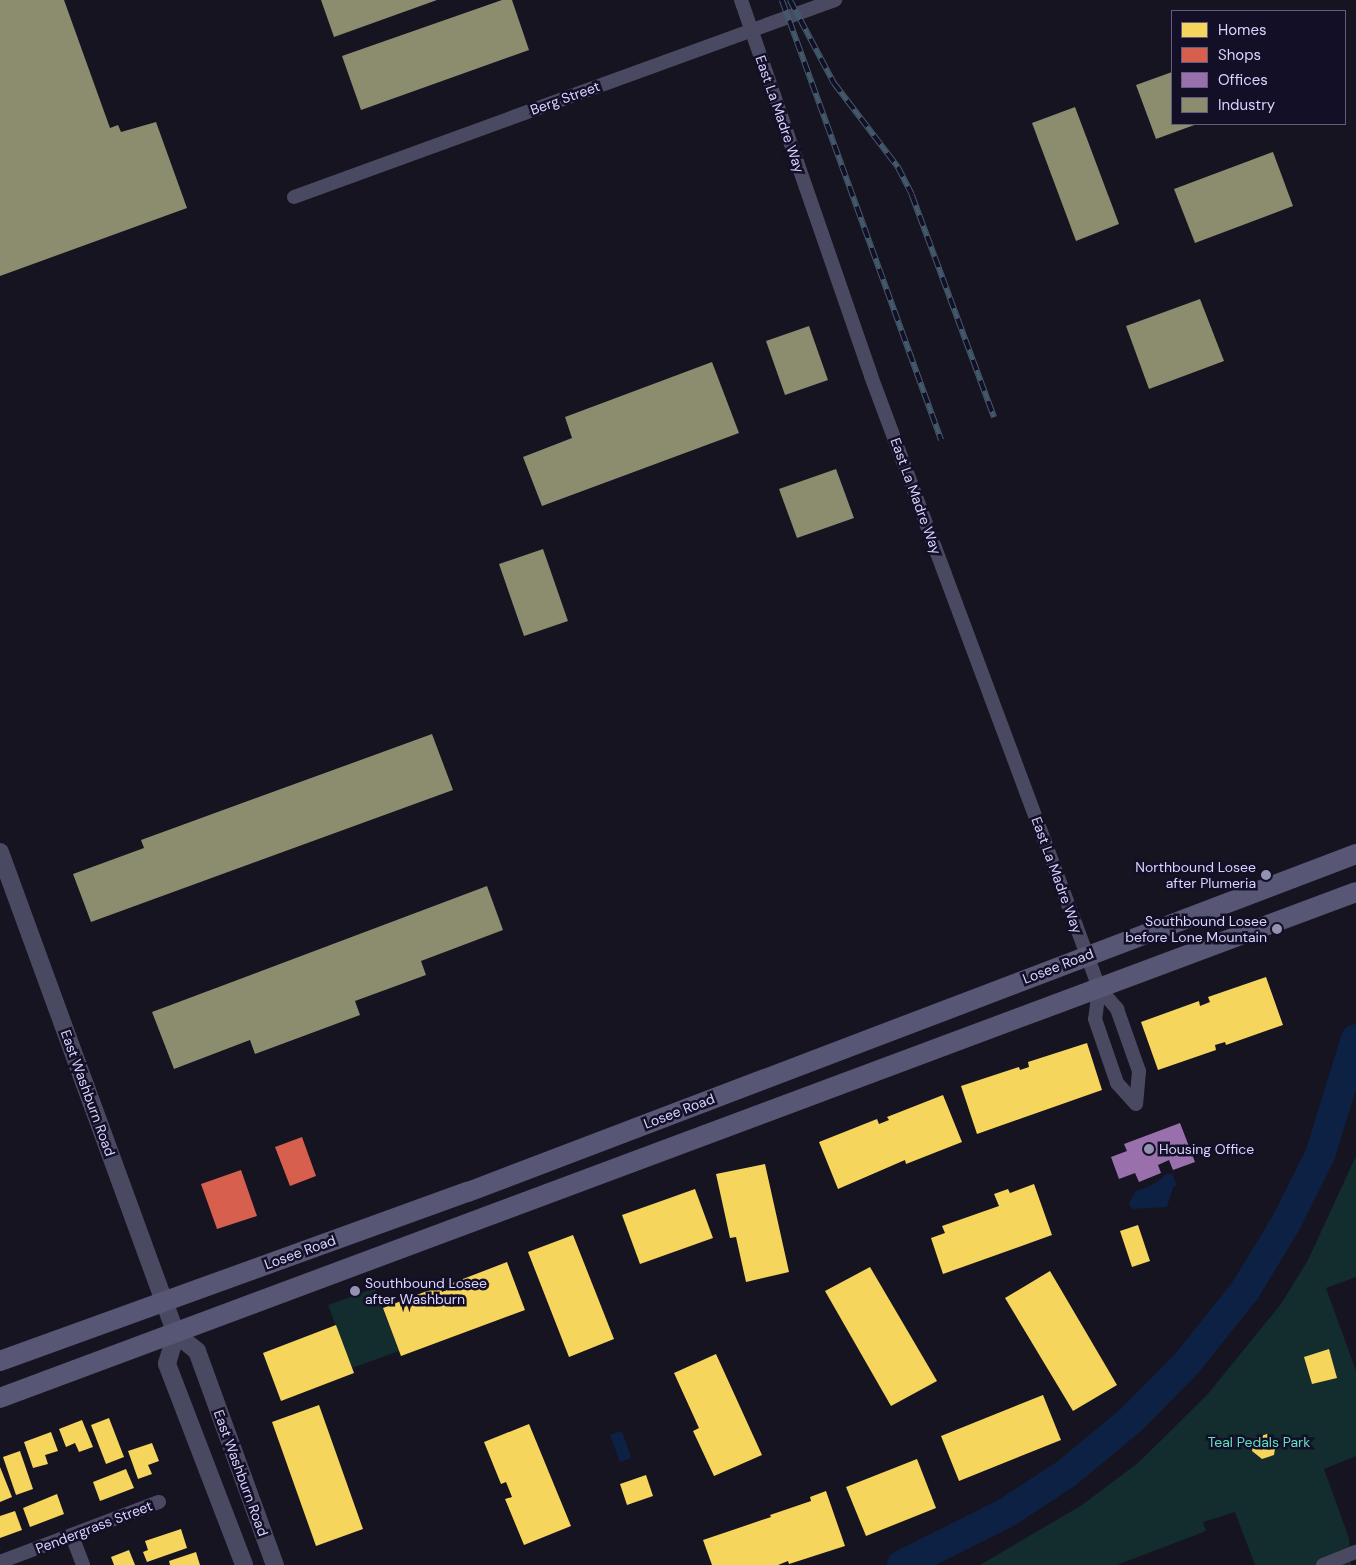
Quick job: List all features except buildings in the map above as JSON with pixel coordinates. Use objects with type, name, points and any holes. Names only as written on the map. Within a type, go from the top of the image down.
[{"type":"main road","name":"Losee Road","points":[[0,1361],[164,1300],[468,1192],[1356,854]]},
{"type":"main road","points":[[0,1398],[176,1334],[1356,892]]},
{"type":"street","name":"East La Madre Way","points":[[741,0],[871,376],[1099,988],[1117,1010],[1139,1071],[1136,1104],[1118,1083],[1095,1018],[1099,988]]},
{"type":"street","name":"Berg Street","points":[[294,197],[835,0]]},
{"type":"street","name":"East Washburn Road","points":[[0,852],[176,1334],[197,1351],[275,1565]]},
{"type":"street","name":"East Washburn Road","points":[[176,1334],[167,1364],[244,1565]]},
{"type":"street","name":"Pendergrass Street","points":[[0,1562],[159,1502]]},
{"type":"street","points":[[72,1536],[83,1565]]},
{"type":"street","points":[[1324,1565],[1356,1552]]},
{"type":"green space","name":"Teal Pedals Park","points":[[1356,1156],[1356,1277],[1326,1288],[1356,1371],[1356,1456],[1324,1469],[1349,1538],[1351,1565],[1255,1565],[1235,1512],[1203,1522],[1206,1531],[1117,1565],[980,1565],[1082,1505],[1138,1463],[1207,1395],[1281,1304],[1308,1260]]},
{"type":"green space","points":[[375,1288],[399,1351],[352,1368],[328,1305]]},
{"type":"water","points":[[1167,1174],[1172,1174],[1177,1185],[1173,1187],[1167,1207],[1132,1209],[1129,1203],[1135,1192],[1154,1184]]},
{"type":"water","points":[[622,1431],[631,1458],[620,1462],[610,1435]]},
{"type":"waterway","points":[[902,1565],[1006,1513],[1067,1473],[1132,1419],[1188,1362],[1246,1289],[1286,1223],[1320,1155],[1356,1039]]},
{"type":"railway","points":[[782,0],[941,440]]},
{"type":"railway","points":[[790,0],[834,83],[898,167],[912,195],[994,417]]},
{"type":"place","name":"Northbound Losee after Plumeria","points":[[1266,875]]},
{"type":"place","name":"Southbound Losee before Lone Mountain","points":[[1277,929]]},
{"type":"place","name":"Housing Office","points":[[1149,1149]]},
{"type":"place","name":"Southbound Losee after Washburn","points":[[355,1291]]}]
